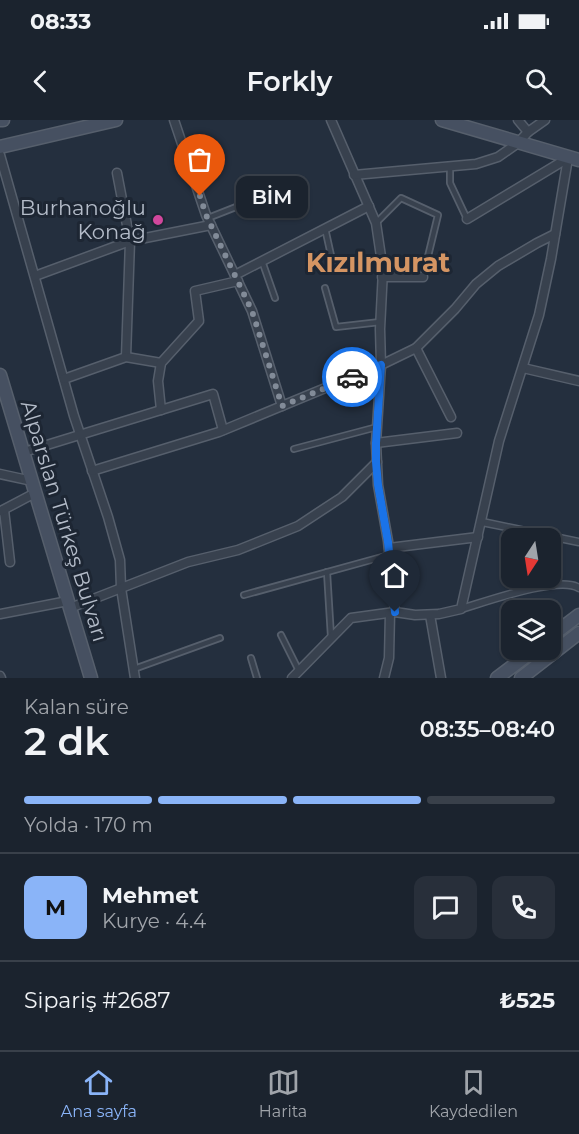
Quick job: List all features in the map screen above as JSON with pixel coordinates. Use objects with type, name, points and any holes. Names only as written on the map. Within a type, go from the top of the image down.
[{"type":"main road","points":[[0,147],[116,120]]},
{"type":"main road","points":[[442,120],[574,159]]},
{"type":"main road","name":"Alparslan Türkeş Bulvarı","points":[[0,375],[91,678]]},
{"type":"main road","points":[[561,629],[579,615]]},
{"type":"main road","points":[[521,678],[579,633]]},
{"type":"main road","points":[[497,678],[521,660]]},
{"type":"street","points":[[174,120],[210,221],[252,311],[282,406]]},
{"type":"street","points":[[331,120],[376,223],[382,277],[381,365],[376,462],[389,552],[392,612],[389,658],[384,678]]},
{"type":"street","points":[[518,120],[528,132]]},
{"type":"street","points":[[354,175],[476,164],[498,157],[545,120]]},
{"type":"street","points":[[0,155],[80,435],[120,560],[121,588],[135,673]]},
{"type":"street","points":[[467,219],[574,159]]},
{"type":"street","points":[[461,609],[499,441],[539,315],[555,234],[574,159]]},
{"type":"street","points":[[117,173],[130,241],[126,357]]},
{"type":"street","points":[[161,410],[158,381],[161,363],[199,321],[195,291],[236,278],[262,261],[369,206]]},
{"type":"street","points":[[35,276],[130,241],[210,221]]},
{"type":"street","points":[[92,471],[223,430],[381,365],[416,348],[476,284],[498,266],[555,234]]},
{"type":"street","points":[[382,277],[423,277]]},
{"type":"street","points":[[416,348],[451,417]]},
{"type":"street","points":[[64,379],[126,357],[161,363]]},
{"type":"street","points":[[523,368],[579,381]]},
{"type":"street","points":[[24,452],[213,394],[223,430]]},
{"type":"street","points":[[376,443],[457,433]]},
{"type":"street","points":[[0,614],[69,605],[188,562],[238,550],[298,526],[342,497],[376,462]]},
{"type":"street","points":[[0,474],[33,487]]},
{"type":"street","points":[[10,562],[2,511],[33,487]]},
{"type":"street","points":[[482,522],[579,542]]},
{"type":"street","points":[[389,552],[478,537]]},
{"type":"street","points":[[292,678],[351,618],[392,612],[430,615],[550,585],[567,584],[579,588]]},
{"type":"street","points":[[430,615],[441,678]]},
{"type":"lane","points":[[450,168],[450,183],[467,219]]},
{"type":"lane","points":[[210,221],[274,192]]},
{"type":"lane","points":[[376,223],[401,198],[438,215],[423,277]]},
{"type":"lane","points":[[325,228],[334,269]]},
{"type":"lane","points":[[262,261],[275,298]]},
{"type":"lane","points":[[325,288],[336,327],[380,322]]},
{"type":"lane","points":[[294,449],[377,427]]},
{"type":"lane","points":[[244,595],[389,552]]},
{"type":"lane","points":[[327,572],[331,637]]},
{"type":"lane","points":[[281,635],[299,671]]},
{"type":"lane","points":[[135,673],[220,638]]},
{"type":"lane","points":[[251,658],[257,678]]},
{"type":"way so far","points":[[200,196],[206,215],[252,311],[282,406],[352,377]]},
{"type":"place","name":"BİM","points":[[200,196]]},
{"type":"place","name":"Burhanoğlu Konağ","points":[[158,220]]},
{"type":"district","name":"Kızılmurat","points":[[378,263]]},
{"type":"route","points":[[352,377],[381,365],[376,462],[388,542],[395,612]]}]
